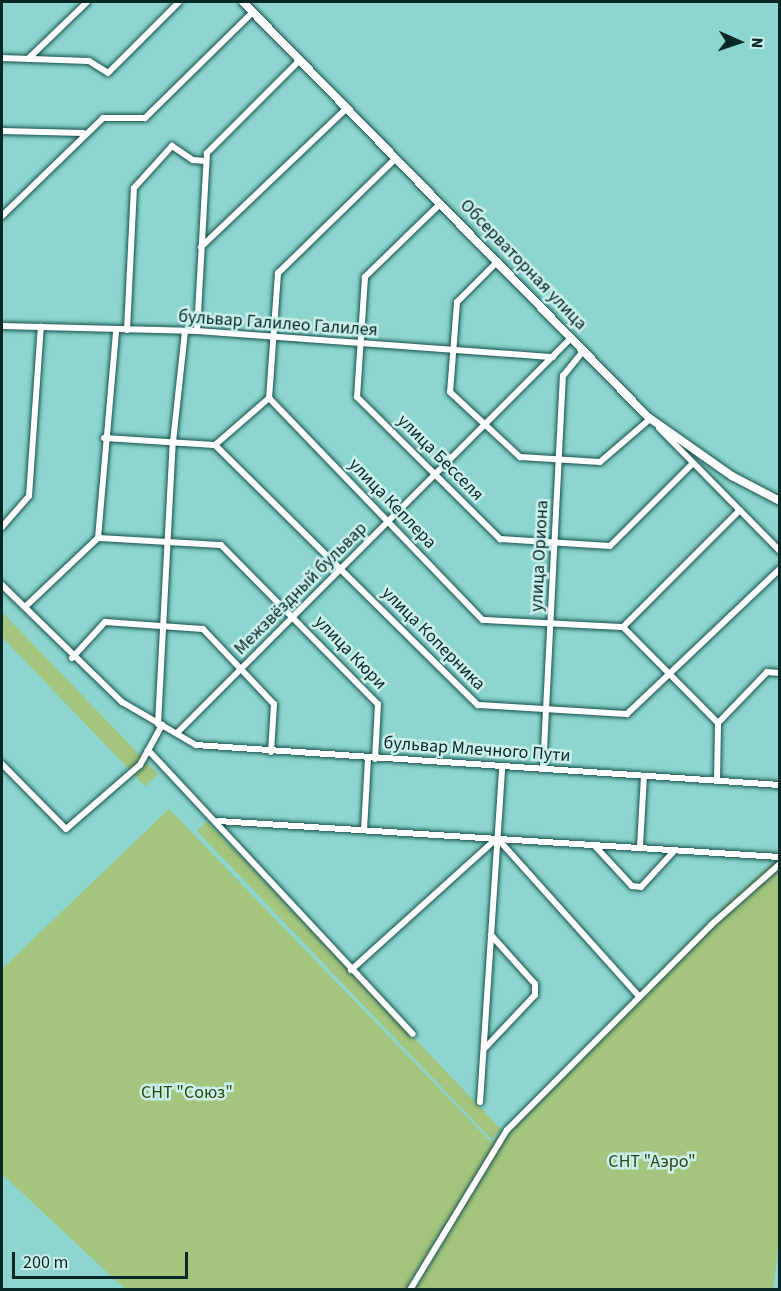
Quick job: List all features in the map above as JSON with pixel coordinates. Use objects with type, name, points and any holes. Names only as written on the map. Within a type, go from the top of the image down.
[{"type":"main road","name":"Обсерваторная улица","points":[[243,2],[648,417]]},
{"type":"main road","points":[[648,417],[732,476],[780,501]]},
{"type":"street","points":[[28,59],[87,2]]},
{"type":"street","points":[[2,58],[89,61],[108,73],[179,2]]},
{"type":"street","points":[[2,216],[83,133],[104,118],[145,118],[253,12]]},
{"type":"street","points":[[197,331],[205,161],[299,61]]},
{"type":"street","points":[[201,247],[346,109]]},
{"type":"street","points":[[2,131],[83,133]]},
{"type":"street","points":[[127,330],[134,188],[172,146],[194,160],[205,161]]},
{"type":"street","points":[[104,438],[215,445],[268,398],[278,273],[396,158]]},
{"type":"street","name":"улица Бесселя","points":[[440,204],[365,277],[357,397],[500,538],[610,546],[693,463]]},
{"type":"street","points":[[498,261],[457,302],[450,392],[520,457],[605,460],[648,417]]},
{"type":"street","name":"бульвар Галилео Галилея","points":[[2,326],[272,335],[360,345],[553,357]]},
{"type":"street","points":[[2,527],[28,496],[41,326]]},
{"type":"street","points":[[25,607],[98,538],[104,438],[116,331]]},
{"type":"street","points":[[2,764],[66,830],[125,777],[148,750],[160,724],[162,626],[173,442],[185,331]]},
{"type":"street","name":"Межзвёздный бульвар","points":[[177,733],[571,338]]},
{"type":"street","name":"улица Ориона","points":[[543,769],[561,460],[563,376],[583,351]]},
{"type":"street","name":"улица Кеплера","points":[[268,398],[483,620],[622,627]]},
{"type":"street","name":"Обсерваторная улица","points":[[648,417],[780,551]]},
{"type":"street","name":"улица Коперника","points":[[215,445],[478,705],[627,714],[780,569]]},
{"type":"street","points":[[718,723],[622,627],[740,510]]},
{"type":"street","name":"улица Кюри","points":[[98,538],[221,544],[378,704],[364,830]]},
{"type":"street","name":"бульвар Млечного Пути","points":[[2,585],[72,658],[122,702],[196,746],[780,785]]},
{"type":"street","points":[[72,658],[105,622],[202,629],[274,704],[271,752]]},
{"type":"street","points":[[717,781],[718,723],[767,672],[780,674]]},
{"type":"street","points":[[148,750],[218,821],[351,970],[413,1034]]},
{"type":"street","points":[[480,1102],[502,767]]},
{"type":"street","points":[[640,847],[644,776]]},
{"type":"street","points":[[218,821],[780,857]]},
{"type":"street","points":[[351,970],[497,838]]},
{"type":"street","points":[[497,838],[639,996]]},
{"type":"street","points":[[594,844],[632,886],[641,887],[675,850]]},
{"type":"street","points":[[410,1290],[507,1130],[639,996],[780,864]]},
{"type":"street","points":[[484,1049],[535,995],[536,984],[491,935]]},
{"type":"green space","points":[[2,612],[158,774],[145,786],[2,637]]},
{"type":"green space","name":"СНТ \"Союз\"","points":[[169,809],[491,1142],[727,903],[779,857],[780,1233],[773,1289],[125,1289],[2,1174],[2,969]]},
{"type":"green space","points":[[207,821],[501,1129],[491,1139],[197,831]]},
{"type":"park label","name":"СНТ \"Аэро\"","points":[[652,1162]]}]
